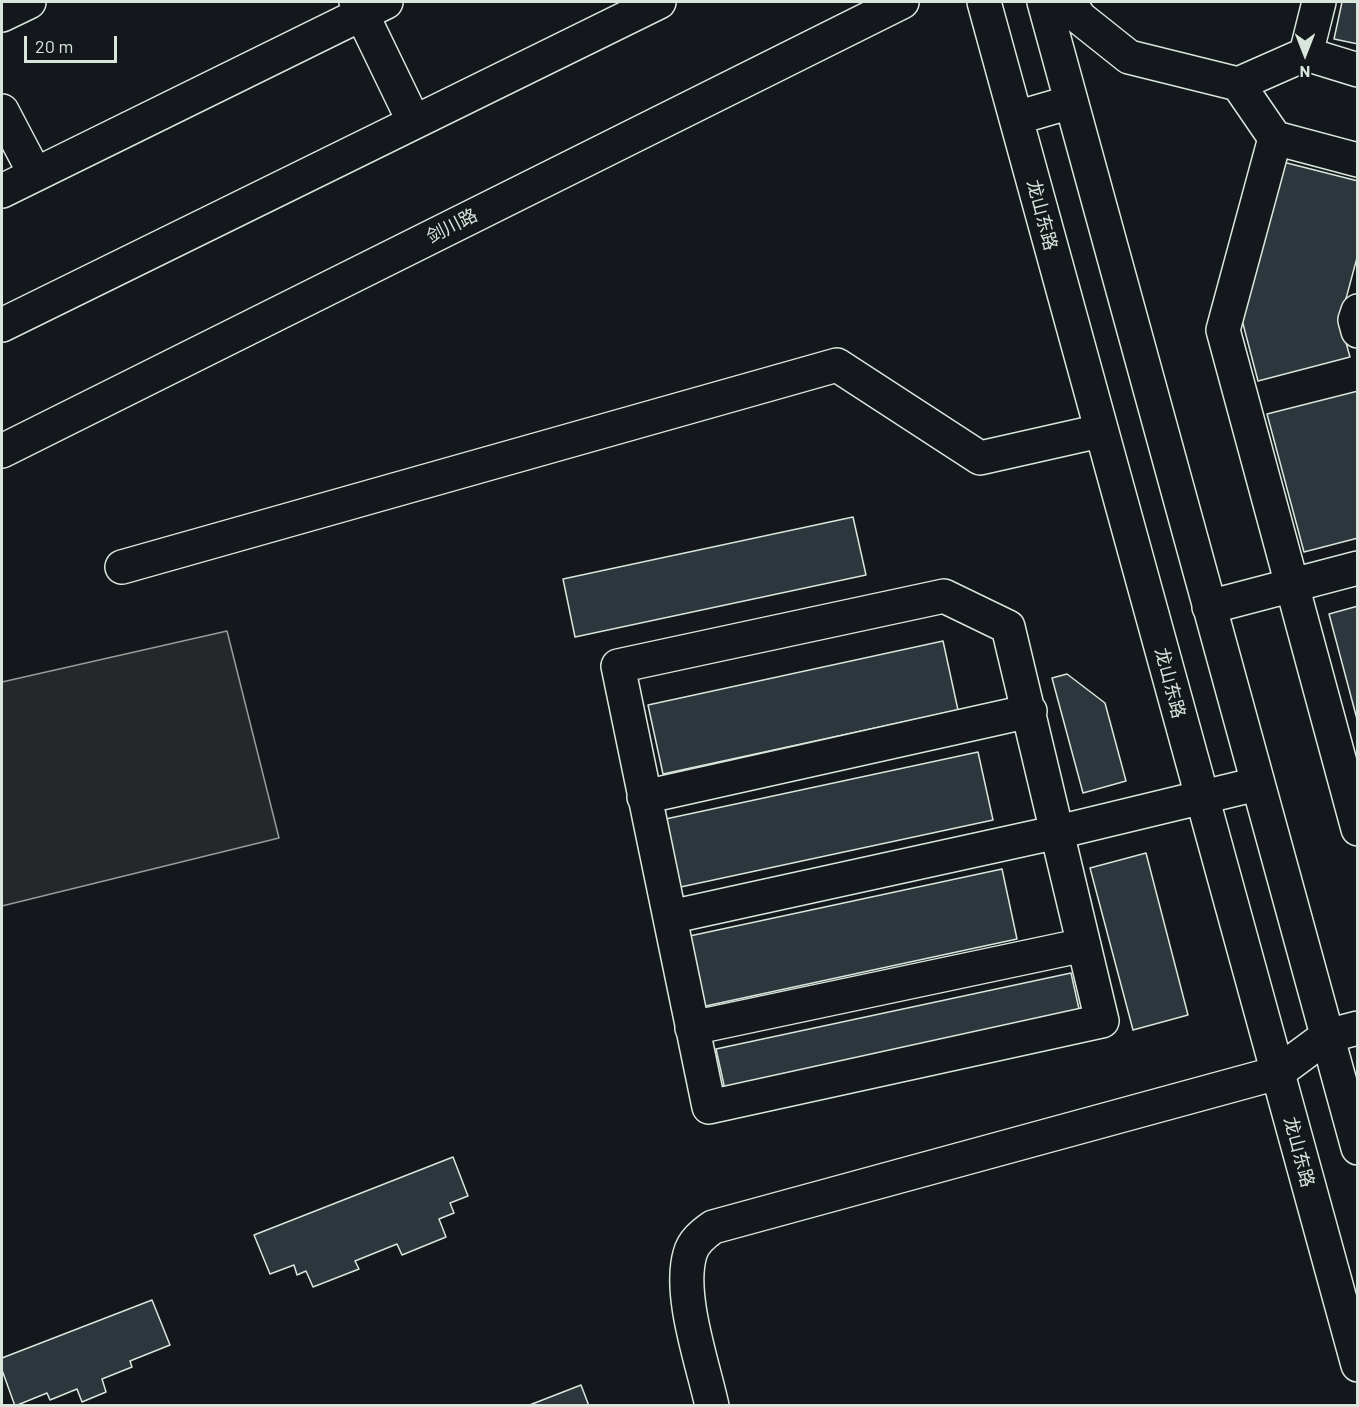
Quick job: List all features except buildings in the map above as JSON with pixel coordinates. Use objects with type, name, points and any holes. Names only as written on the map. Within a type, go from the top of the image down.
[{"type":"main road","points":[[2,15],[29,2]]},
{"type":"main road","points":[[2,325],[659,2]]},
{"type":"main road","name":"剑川路","points":[[2,451],[902,2]]},
{"type":"main road","name":"龙山东路","points":[[984,2],[1358,1365]]},
{"type":"main road","points":[[1044,2],[1257,784],[1342,1032],[1358,1148]]},
{"type":"main road","points":[[1069,2],[1080,18],[1129,57],[1238,84],[1306,54],[1358,70]]},
{"type":"main road","points":[[1306,54],[1319,2]]},
{"type":"main road","points":[[2,190],[368,6],[414,122]]},
{"type":"main road","points":[[1238,84],[1275,138],[1358,160]]},
{"type":"main road","points":[[1016,118],[1071,102]]},
{"type":"main road","points":[[2,111],[35,174]]},
{"type":"main road","points":[[1275,138],[1223,330],[1358,829]]},
{"type":"main road","points":[[1358,311],[1354,320],[1358,331]]},
{"type":"main road","points":[[122,567],[837,365],[980,458],[1100,431]]},
{"type":"main road","points":[[1209,607],[1358,567]]},
{"type":"main road","points":[[944,596],[1008,627],[1030,711],[1102,1021],[709,1107],[618,666],[944,596]]},
{"type":"main road","points":[[645,797],[1030,711]]},
{"type":"main road","points":[[669,917],[1058,832],[1257,784]]},
{"type":"main road","points":[[692,1028],[1084,945]]},
{"type":"main road","points":[[712,1406],[689,1302],[687,1267],[695,1242],[713,1227],[1277,1073],[1342,1032]]},
{"type":"shaded area","points":[[227,631],[279,838],[2,906],[2,682]]}]
